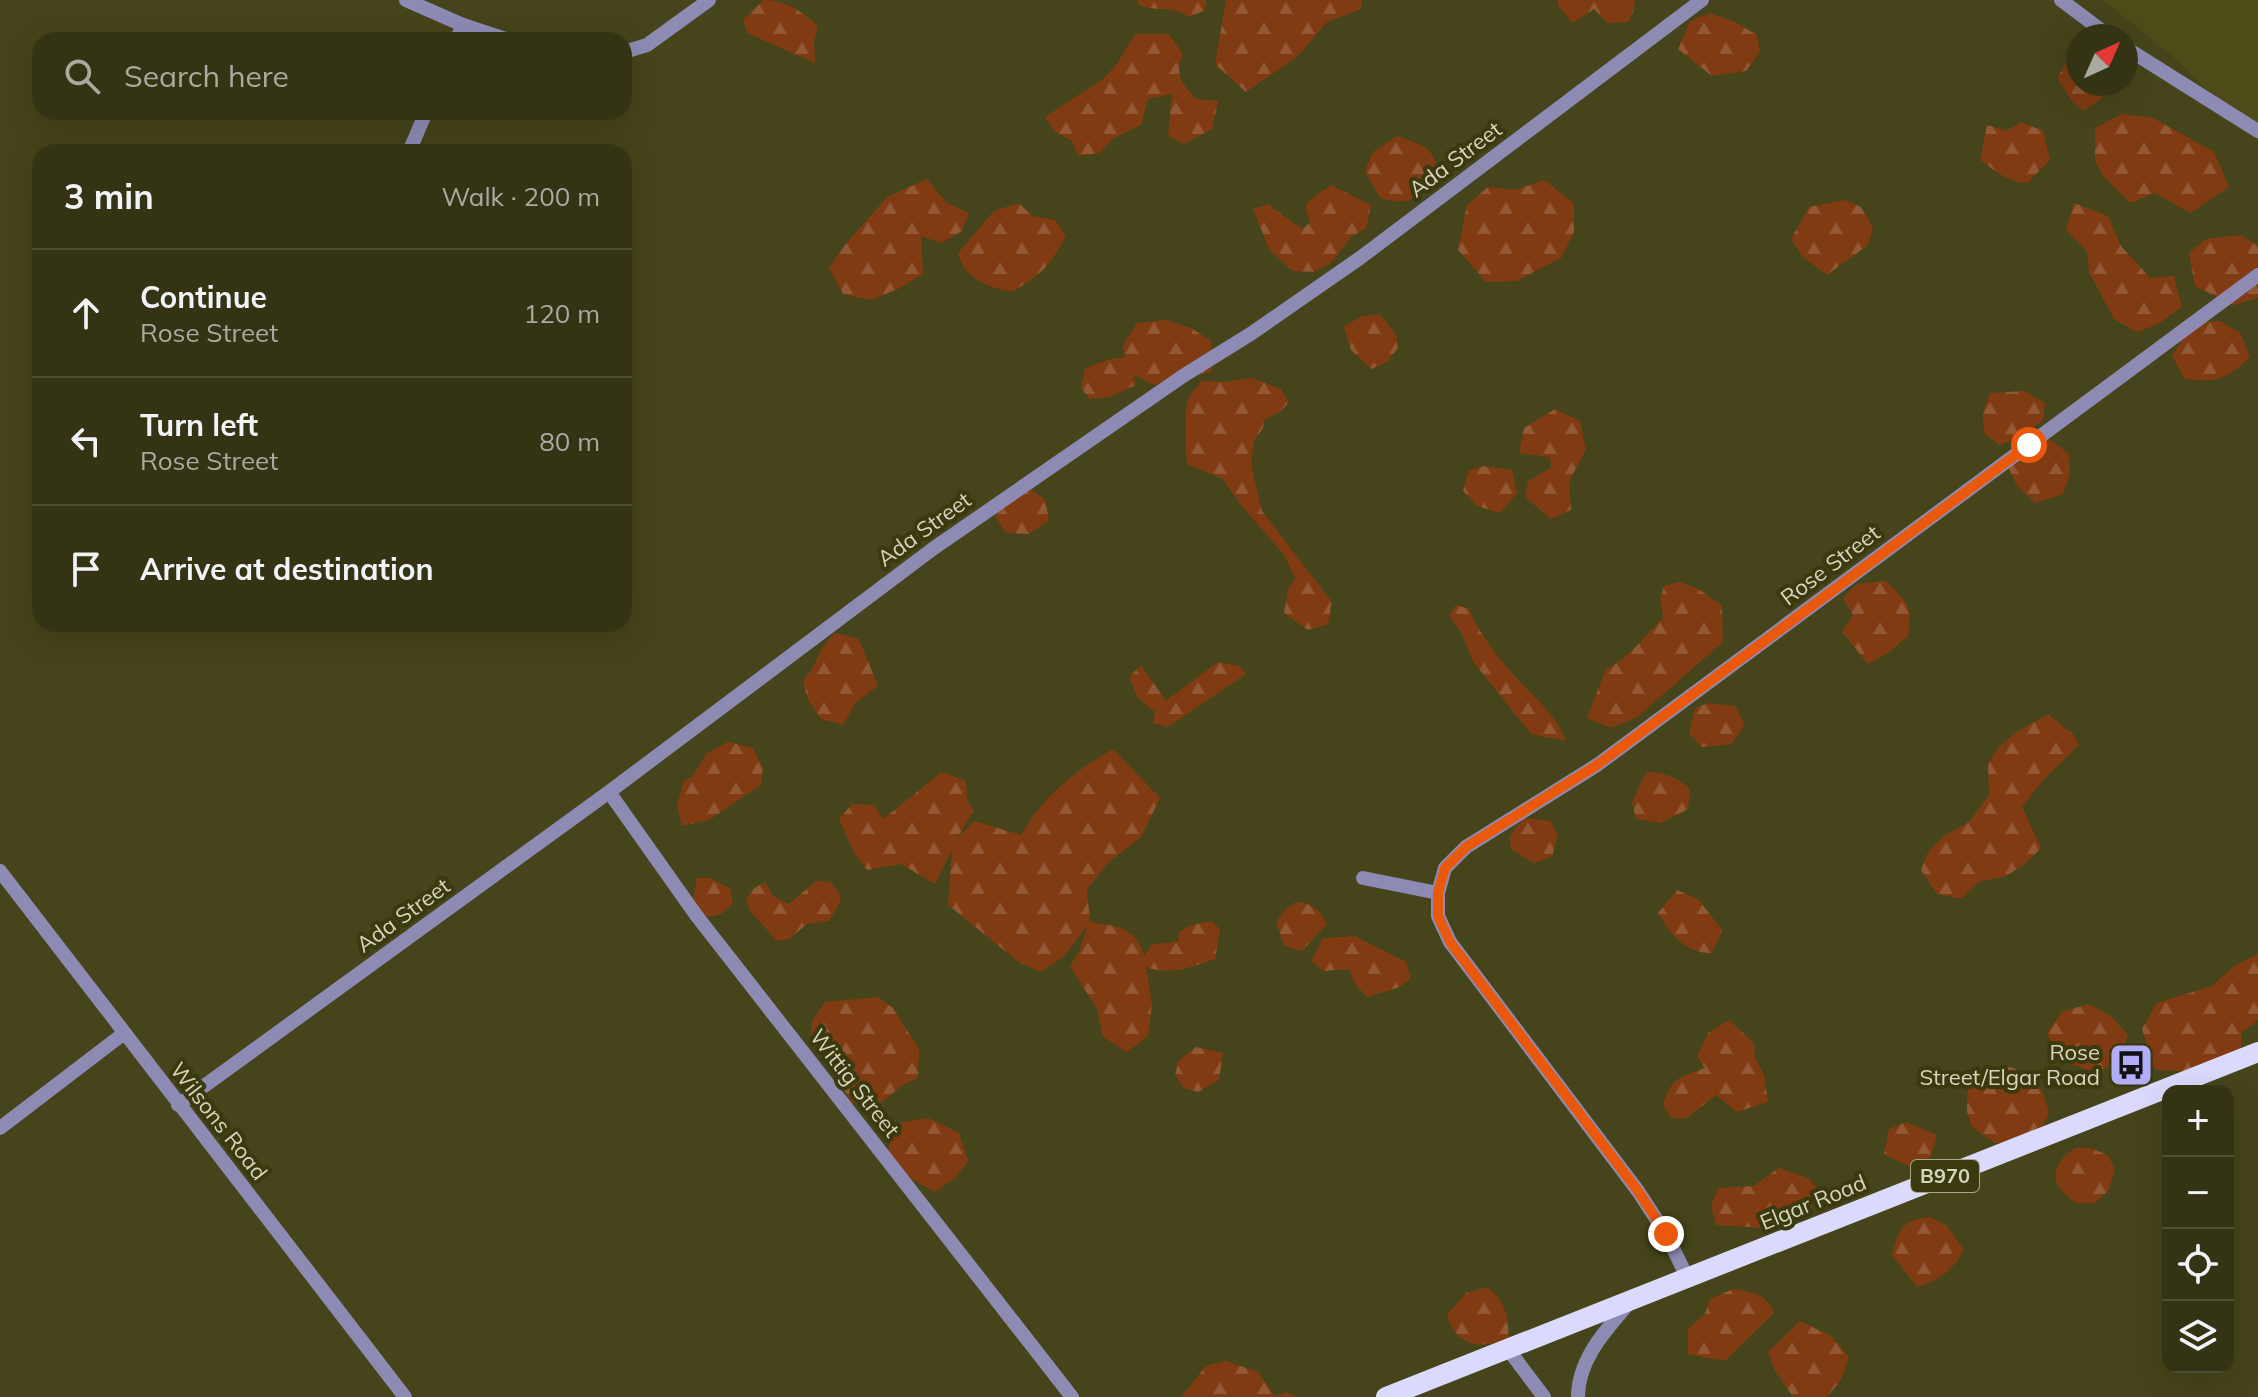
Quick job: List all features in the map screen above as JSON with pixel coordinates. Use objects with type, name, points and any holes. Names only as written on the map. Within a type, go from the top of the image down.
[{"type":"main road","name":"Elgar Road","points":[[1386,1397],[2258,1052]]},
{"type":"street","points":[[406,0],[484,32]]},
{"type":"street","points":[[632,50],[647,45],[709,0]]},
{"type":"street","name":"Ada Street","points":[[178,1105],[609,792],[934,548],[1360,258],[1702,0]]},
{"type":"street","points":[[2061,0],[2093,24]]},
{"type":"street","points":[[460,32],[463,25]]},
{"type":"street","points":[[2138,56],[2258,131]]},
{"type":"street","points":[[412,144],[423,120]]},
{"type":"street","name":"Rose Street","points":[[1438,893],[1445,868],[1466,847],[1597,765],[2258,275]]},
{"type":"street","name":"Wittig Street","points":[[609,792],[696,915],[1072,1397]]},
{"type":"street","name":"Wilsons Road","points":[[0,871],[405,1397]]},
{"type":"street","points":[[1363,878],[1438,893],[1438,916],[1450,942],[1646,1203],[1687,1277]]},
{"type":"street","points":[[0,1128],[123,1034]]},
{"type":"street","points":[[1578,1397],[1581,1375],[1591,1352],[1631,1299]]},
{"type":"street","points":[[1508,1349],[1544,1397]]},
{"type":"shaded area","points":[[2103,0],[2258,0],[2258,141],[2172,56],[2138,28],[2138,24],[2133,24]]},
{"type":"green space","points":[[764,0],[793,8],[818,26],[814,41],[815,63],[747,33],[743,20]]},
{"type":"green space","points":[[1137,0],[1206,0],[1205,10],[1189,17],[1175,11],[1139,5]]},
{"type":"green space","points":[[1226,0],[1362,0],[1361,9],[1327,22],[1298,56],[1246,92],[1215,64]]},
{"type":"green space","points":[[1558,0],[1635,1],[1628,22],[1607,23],[1594,9],[1572,23],[1558,5]]},
{"type":"green space","points":[[1710,13],[1733,21],[1757,35],[1760,52],[1746,71],[1712,76],[1678,49],[1690,21]]},
{"type":"green space","points":[[1135,34],[1169,34],[1183,54],[1179,73],[1187,88],[1196,99],[1218,101],[1212,129],[1184,144],[1168,136],[1172,94],[1148,99],[1141,125],[1114,138],[1099,153],[1078,156],[1072,141],[1054,131],[1045,117],[1103,79],[1117,64]]},
{"type":"green space","points":[[2066,63],[2066,92],[2057,78]]},
{"type":"green space","points":[[2069,96],[2103,96],[2084,111]]},
{"type":"green space","points":[[2122,114],[2153,118],[2214,152],[2229,187],[2190,213],[2155,193],[2130,203],[2104,177],[2095,161],[2095,128]]},
{"type":"green space","points":[[2021,122],[2043,131],[2050,160],[2027,183],[2008,178],[1980,160],[1987,125],[2006,131]]},
{"type":"green space","points":[[1397,136],[1427,149],[1435,160],[1440,178],[1406,201],[1380,198],[1365,171],[1373,152]]},
{"type":"green space","points":[[927,179],[947,203],[969,213],[962,231],[942,243],[921,236],[923,274],[898,289],[870,300],[843,294],[829,268],[845,245],[887,197]]},
{"type":"green space","points":[[1544,180],[1574,203],[1574,232],[1561,258],[1516,281],[1486,282],[1458,250],[1467,205],[1488,187],[1515,190]]},
{"type":"green space","points":[[1331,185],[1371,205],[1366,228],[1351,237],[1330,264],[1313,272],[1293,271],[1270,251],[1253,209],[1268,204],[1302,229],[1310,223],[1305,207]]},
{"type":"green space","points":[[1845,200],[1861,207],[1873,227],[1868,245],[1827,275],[1803,257],[1791,239],[1809,207]]},
{"type":"green space","points":[[1019,203],[1032,216],[1055,220],[1066,236],[1044,269],[1012,292],[978,280],[966,269],[958,253],[994,211]]},
{"type":"green space","points":[[2074,203],[2108,216],[2121,246],[2150,278],[2174,276],[2182,307],[2158,324],[2137,332],[2114,319],[2089,272],[2087,251],[2066,230]]},
{"type":"green space","points":[[2241,235],[2258,246],[2258,298],[2234,305],[2195,286],[2189,253],[2206,239]]},
{"type":"green space","points":[[1380,314],[1396,335],[1398,348],[1387,362],[1371,369],[1351,350],[1344,327],[1360,317]]},
{"type":"green space","points":[[1166,320],[1191,328],[1211,341],[1212,372],[1183,376],[1155,385],[1133,375],[1136,385],[1109,397],[1090,399],[1081,388],[1085,368],[1125,357],[1123,345],[1137,323]]},
{"type":"green space","points":[[2220,321],[2240,333],[2250,357],[2221,378],[2185,379],[2172,356],[2193,323]]},
{"type":"green space","points":[[1252,378],[1281,389],[1289,402],[1280,412],[1265,419],[1254,441],[1251,465],[1262,511],[1332,602],[1328,624],[1308,630],[1284,613],[1288,590],[1295,578],[1284,555],[1223,479],[1187,464],[1187,403],[1192,393],[1202,381]]},
{"type":"green space","points":[[2024,391],[2045,403],[2043,420],[2020,437],[1999,445],[1984,433],[1983,413],[1990,393]]},
{"type":"green space","points":[[1555,409],[1580,421],[1586,450],[1569,481],[1571,510],[1551,519],[1525,497],[1528,481],[1551,468],[1550,457],[1519,453],[1524,428]]},
{"type":"green space","points":[[2049,439],[2069,454],[2070,474],[2063,494],[2035,503],[2016,484],[2006,462],[2029,445]]},
{"type":"green space","points":[[1484,466],[1512,470],[1517,493],[1500,513],[1477,506],[1463,491],[1469,470]]},
{"type":"green space","points":[[1024,484],[1045,500],[1049,520],[1029,534],[1006,533],[995,516]]},
{"type":"green space","points":[[1886,581],[1909,610],[1908,636],[1888,653],[1868,664],[1842,632],[1853,615],[1843,598],[1857,584]]},
{"type":"green space","points":[[1680,582],[1698,589],[1722,605],[1723,642],[1636,718],[1611,728],[1587,718],[1606,669],[1630,653],[1663,618],[1660,599],[1664,586]]},
{"type":"green space","points":[[1456,605],[1469,609],[1493,650],[1548,711],[1566,741],[1531,734],[1474,663],[1461,632],[1449,616]]},
{"type":"green space","points":[[835,633],[859,639],[878,686],[856,702],[843,725],[821,719],[808,700],[803,680]]},
{"type":"green space","points":[[1218,662],[1239,666],[1246,674],[1168,727],[1153,723],[1155,712],[1137,697],[1129,677],[1141,665],[1166,701]]},
{"type":"green space","points":[[1709,703],[1735,706],[1745,725],[1731,744],[1702,747],[1689,734],[1695,708]]},
{"type":"green space","points":[[2048,714],[2072,733],[2079,745],[2043,780],[2022,807],[2041,848],[2025,864],[2006,876],[1979,882],[1961,899],[1937,894],[1921,870],[1928,852],[1945,835],[1969,822],[1989,795],[1988,764],[1998,748],[2015,733]]},
{"type":"green space","points":[[728,742],[753,748],[763,768],[761,785],[709,820],[682,826],[677,805],[684,781],[691,778],[707,753]]},
{"type":"green space","points":[[1113,749],[1160,798],[1141,837],[1109,862],[1087,889],[1090,922],[1117,927],[1131,934],[1141,946],[1144,956],[1152,944],[1178,942],[1179,932],[1191,925],[1211,921],[1220,929],[1215,959],[1172,971],[1146,967],[1152,1004],[1148,1036],[1127,1052],[1103,1037],[1097,1009],[1070,966],[1079,952],[1088,925],[1064,956],[1041,972],[1020,963],[948,905],[952,849],[935,884],[901,864],[867,870],[854,853],[839,819],[852,804],[874,805],[883,819],[942,772],[966,781],[967,801],[974,810],[956,840],[974,821],[1021,835],[1061,786]]},
{"type":"green space","points":[[1646,772],[1670,776],[1690,789],[1688,809],[1661,823],[1636,819],[1632,802]]},
{"type":"green space","points":[[1523,818],[1550,821],[1558,834],[1552,857],[1533,863],[1511,849],[1510,836]]},
{"type":"green space","points":[[697,878],[709,878],[730,888],[733,903],[717,915],[696,915],[693,900]]},
{"type":"green space","points":[[816,881],[830,882],[839,893],[841,901],[829,921],[807,924],[789,939],[777,941],[750,911],[746,899],[753,889],[765,882],[773,896],[789,904]]},
{"type":"green space","points":[[1677,890],[1698,899],[1722,930],[1712,953],[1694,950],[1680,941],[1658,913]]},
{"type":"green space","points":[[1296,902],[1315,908],[1327,924],[1302,951],[1284,946],[1276,922]]},
{"type":"green space","points":[[1354,936],[1406,962],[1411,978],[1400,987],[1367,997],[1355,984],[1349,969],[1324,971],[1311,961],[1323,938]]},
{"type":"green space","points":[[2258,954],[2258,1020],[2242,1032],[2240,1059],[2208,1072],[2155,1070],[2142,1029],[2157,1003],[2212,986],[2234,966]]},
{"type":"green space","points":[[878,997],[893,1008],[919,1049],[918,1078],[903,1085],[878,1105],[852,1103],[811,1042],[811,1023],[825,1002]]},
{"type":"green space","points":[[2088,1004],[2111,1016],[2128,1035],[2117,1064],[2094,1072],[2059,1060],[2047,1033],[2062,1012]]},
{"type":"green space","points":[[1729,1020],[1754,1043],[1755,1058],[1764,1075],[1768,1102],[1737,1112],[1716,1095],[1687,1118],[1672,1118],[1663,1105],[1670,1089],[1682,1077],[1705,1068],[1697,1056],[1708,1033]]},
{"type":"green space","points":[[1196,1047],[1223,1053],[1219,1080],[1198,1092],[1184,1088],[1175,1075],[1179,1060]]},
{"type":"green space","points":[[2007,1066],[2032,1078],[2044,1095],[2049,1114],[2035,1140],[1995,1143],[1972,1127],[1967,1112],[1968,1085]]},
{"type":"green space","points":[[928,1118],[959,1133],[968,1161],[955,1178],[935,1192],[911,1179],[887,1160],[891,1134],[899,1123]]},
{"type":"green space","points":[[1906,1122],[1937,1135],[1931,1156],[1914,1168],[1884,1155],[1889,1129]]},
{"type":"green space","points":[[2076,1148],[2090,1148],[2108,1155],[2115,1170],[2108,1191],[2095,1203],[2074,1202],[2056,1182],[2059,1163]]},
{"type":"green space","points":[[1779,1168],[1808,1178],[1818,1190],[1809,1213],[1781,1229],[1716,1225],[1711,1206],[1718,1188],[1753,1186]]},
{"type":"green space","points":[[1929,1217],[1946,1225],[1964,1250],[1945,1274],[1917,1287],[1892,1255],[1903,1228],[1913,1221]]},
{"type":"green space","points":[[1487,1287],[1505,1310],[1508,1339],[1488,1344],[1470,1343],[1456,1333],[1447,1315],[1466,1293]]},
{"type":"green space","points":[[1733,1289],[1763,1298],[1774,1313],[1725,1361],[1688,1354],[1688,1329],[1705,1314],[1710,1299]]},
{"type":"green space","points":[[1800,1321],[1831,1336],[1849,1357],[1841,1380],[1827,1397],[1793,1397],[1775,1371],[1768,1352]]},
{"type":"green space","points":[[1226,1361],[1258,1372],[1275,1396],[1286,1392],[1297,1397],[1181,1397],[1206,1366]]},
{"type":"place","name":"Rose Street/Elgar Road","points":[[2131,1065]]},
{"type":"route","points":[[1666,1234],[1638,1191],[1450,942],[1438,916],[1438,893],[1445,868],[1466,847],[1597,765],[2029,445]]}]
